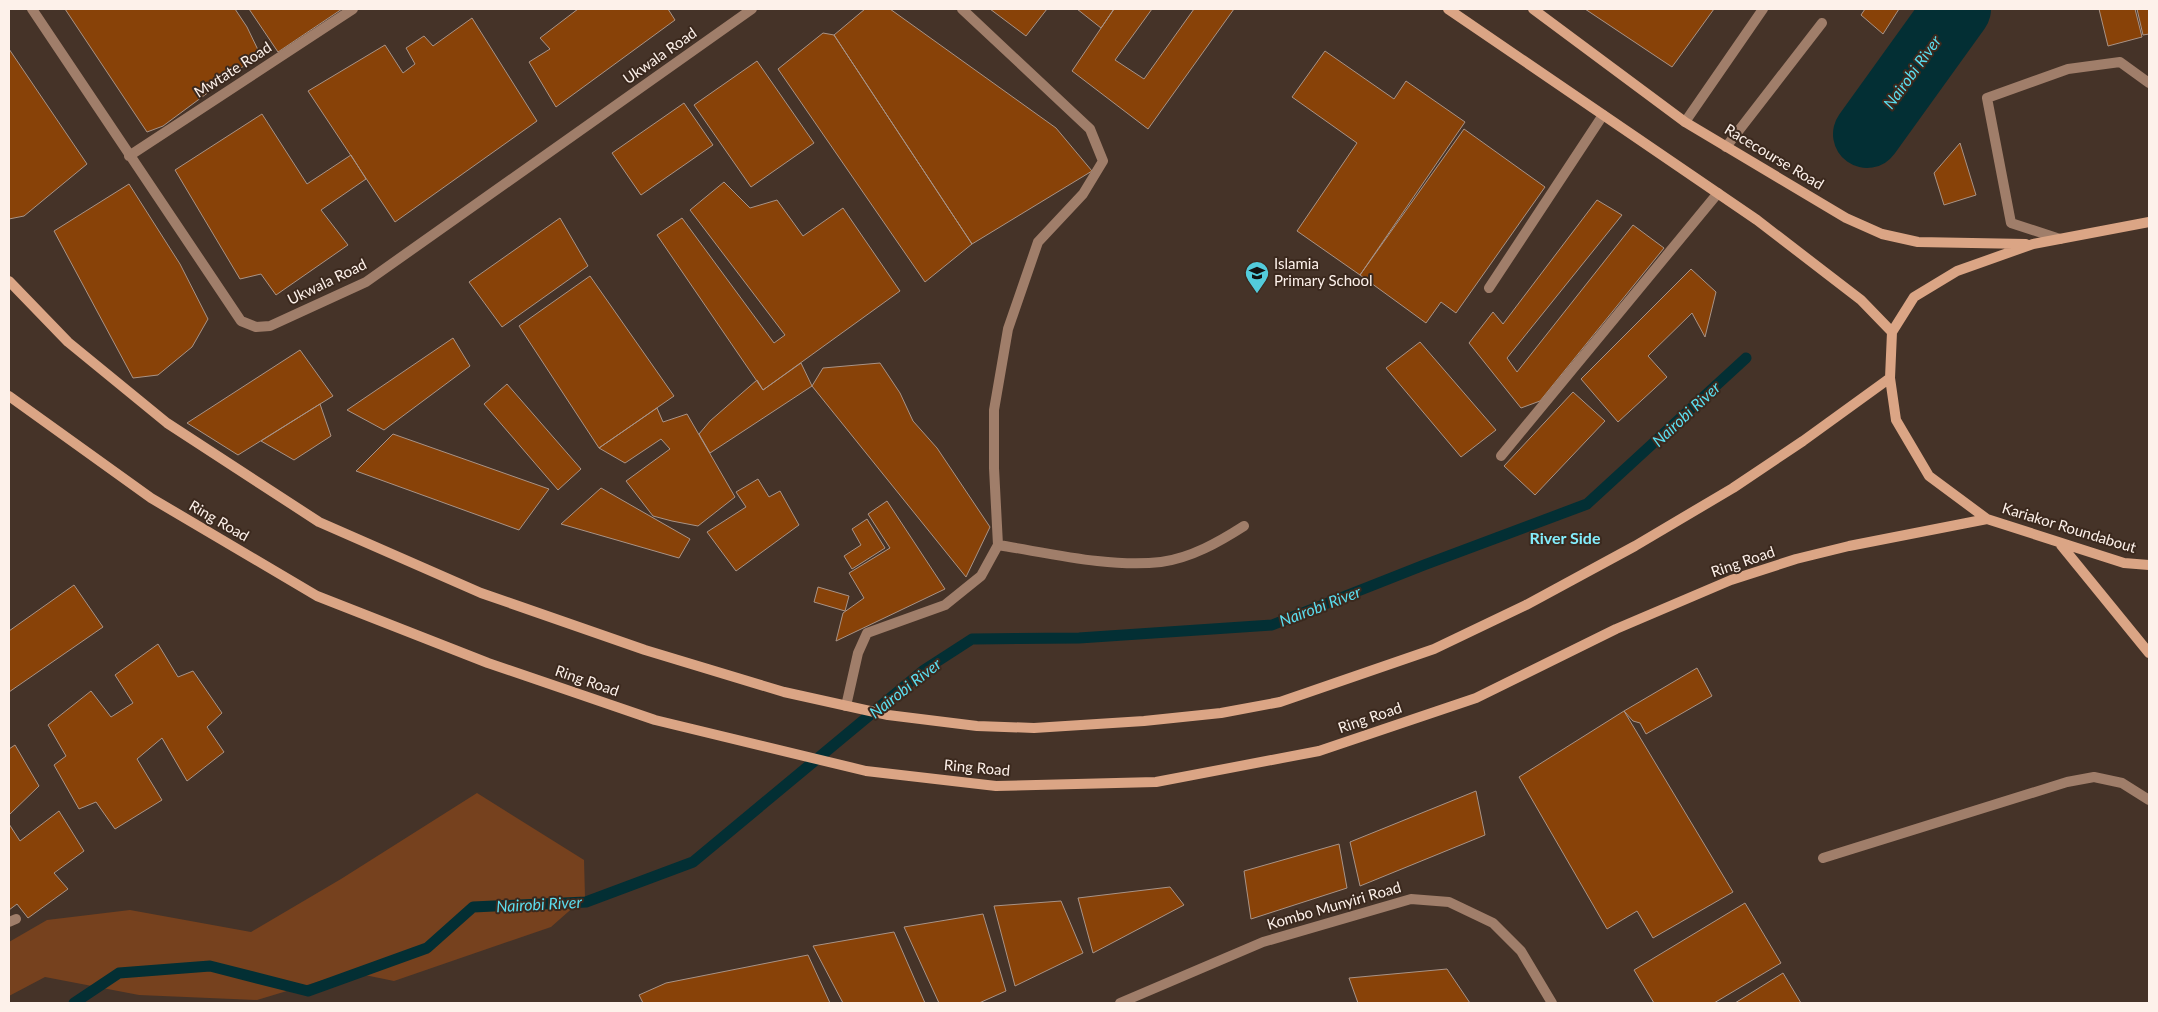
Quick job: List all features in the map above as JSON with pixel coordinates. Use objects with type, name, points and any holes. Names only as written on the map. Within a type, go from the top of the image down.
[{"type":"main road","points":[[1448,9],[1757,220],[1861,300],[1892,332]]},
{"type":"main road","name":"Racecourse Road","points":[[1533,9],[1685,122],[1846,218],[1882,234],[1918,242],[2033,244]]},
{"type":"main road","name":"Kariakor Roundabout","points":[[2149,221],[2033,244],[1957,271],[1914,297],[1892,332],[1890,378],[1896,420],[1929,476],[1987,519],[2061,545],[2124,563],[2149,565]]},
{"type":"main road","points":[[9,281],[68,342],[167,423],[319,522],[490,596],[663,655],[784,692],[888,715],[977,726],[1034,728],[1144,721],[1221,713],[1280,702],[1434,649],[1542,596],[1636,546],[1733,488],[1803,441],[1890,378]]},
{"type":"main road","name":"Ring Road","points":[[9,396],[151,498],[317,596],[488,663],[654,720],[866,771],[996,786],[1156,782],[1319,751],[1476,698],[1616,629],[1732,580],[1849,546],[1987,519]]},
{"type":"main road","points":[[2061,545],[2149,654]]},
{"type":"street","name":"Ukwala Road","points":[[32,9],[241,321],[256,327],[270,326],[366,282],[752,9]]},
{"type":"street","name":"Mwtate Road","points":[[129,156],[353,9]]},
{"type":"street","points":[[848,706],[858,653],[867,633],[945,605],[981,576],[998,546],[994,468],[994,410],[1008,329],[1038,242],[1083,194],[1103,161],[1090,129],[962,9]]},
{"type":"street","points":[[1685,122],[1762,9]]},
{"type":"street","points":[[1726,147],[1822,23]]},
{"type":"street","points":[[2060,239],[2011,223],[1987,98],[2068,69],[2120,62],[2149,82]]},
{"type":"street","points":[[1489,288],[1603,115]]},
{"type":"street","points":[[1500,456],[1718,193]]},
{"type":"street","points":[[998,546],[1125,564],[1163,562],[1201,551],[1222,541],[1244,526]]},
{"type":"street","points":[[1824,858],[2067,782],[2094,777],[2122,783],[2149,800]]},
{"type":"street","name":"Kombo Munyiri Road","points":[[1120,1003],[1263,942],[1411,899],[1449,902],[1493,923],[1521,951],[1552,1003]]},
{"type":"shaded area","points":[[477,793],[584,860],[585,897],[551,927],[394,981],[350,972],[257,1000],[139,995],[45,977],[9,996],[9,942],[47,920],[130,910],[251,932],[341,879]]},
{"type":"building","points":[[65,9],[235,9],[247,27],[260,54],[163,126],[147,132]]},
{"type":"building","points":[[249,9],[342,9],[278,52]]},
{"type":"building","points":[[578,9],[668,9],[675,20],[556,107],[529,62],[550,49],[540,38]]},
{"type":"building","points":[[865,9],[890,9],[1056,128],[1092,171],[972,244],[834,35]]},
{"type":"building","points":[[990,9],[1047,9],[1026,36]]},
{"type":"building","points":[[1077,9],[1114,9],[1101,28]]},
{"type":"building","points":[[1114,9],[1152,9],[1115,60],[1144,79],[1194,9],[1234,9],[1148,129],[1072,71]]},
{"type":"building","points":[[1585,9],[1714,9],[1672,67]]},
{"type":"building","points":[[1865,9],[1899,9],[1883,34],[1861,15]]},
{"type":"building","points":[[2099,9],[2135,9],[2142,37],[2108,46]]},
{"type":"building","points":[[2137,9],[2149,9],[2149,34],[2143,35]]},
{"type":"building","points":[[472,18],[537,121],[395,222],[308,91],[385,45],[403,73],[415,64],[406,48],[424,36],[433,46]]},
{"type":"building","points":[[823,33],[834,35],[972,244],[925,282],[778,69]]},
{"type":"building","points":[[9,49],[87,164],[24,216],[9,219]]},
{"type":"building","points":[[1325,51],[1394,99],[1406,81],[1465,122],[1360,275],[1297,231],[1357,143],[1292,97]]},
{"type":"building","points":[[757,61],[814,143],[751,187],[694,105]]},
{"type":"building","points":[[684,103],[713,145],[641,195],[612,153]]},
{"type":"building","points":[[262,114],[307,184],[351,155],[366,179],[321,210],[348,245],[276,295],[261,274],[240,279],[175,170]]},
{"type":"building","points":[[1464,129],[1545,187],[1456,313],[1441,302],[1426,323],[1360,275]]},
{"type":"building","points":[[1960,143],[1976,195],[1944,205],[1934,173]]},
{"type":"building","points":[[724,182],[750,208],[777,200],[803,236],[843,208],[900,291],[763,390],[657,235],[682,218],[774,343],[785,335],[690,210]]},
{"type":"building","points":[[129,184],[180,264],[208,319],[192,347],[158,375],[133,378],[54,231]]},
{"type":"building","points":[[1597,200],[1622,215],[1507,358],[1517,372],[1633,225],[1664,248],[1540,401],[1521,408],[1469,343],[1493,312],[1503,324]]},
{"type":"building","points":[[560,218],[588,266],[502,327],[469,282]]},
{"type":"building","points":[[1691,269],[1716,292],[1705,337],[1692,313],[1648,356],[1667,377],[1618,422],[1581,379]]},
{"type":"building","points":[[590,276],[674,396],[599,448],[519,326]]},
{"type":"building","points":[[453,338],[470,366],[384,430],[347,410]]},
{"type":"building","points":[[1420,342],[1496,430],[1461,457],[1386,368]]},
{"type":"building","points":[[300,350],[333,396],[238,455],[187,423]]},
{"type":"building","points":[[801,363],[812,386],[710,453],[699,434],[710,421],[757,380],[763,390]]},
{"type":"building","points":[[880,363],[900,393],[913,421],[937,448],[990,527],[966,577],[812,386],[823,368]]},
{"type":"building","points":[[507,384],[581,469],[558,490],[484,404]]},
{"type":"building","points":[[1573,392],[1605,421],[1535,495],[1504,466]]},
{"type":"building","points":[[320,404],[331,436],[294,460],[261,441]]},
{"type":"building","points":[[657,408],[663,422],[687,414],[735,497],[698,526],[653,516],[626,481],[670,449],[661,439],[625,463],[599,448]]},
{"type":"building","points":[[393,434],[549,489],[519,530],[356,471]]},
{"type":"building","points":[[758,479],[769,497],[780,491],[799,525],[736,571],[707,532],[746,507],[736,492]]},
{"type":"building","points":[[601,488],[690,539],[679,558],[561,524]]},
{"type":"building","points":[[887,501],[945,589],[836,641],[843,613],[864,598],[849,573],[890,548],[868,514]]},
{"type":"building","points":[[867,519],[885,548],[852,569],[844,556],[861,545],[852,529]]},
{"type":"building","points":[[74,585],[103,627],[9,692],[9,631]]},
{"type":"building","points":[[818,587],[849,596],[845,611],[814,602]]},
{"type":"building","points":[[158,644],[178,677],[193,671],[222,713],[207,727],[224,752],[187,781],[162,738],[137,759],[162,800],[115,829],[96,802],[79,809],[54,765],[66,756],[48,725],[91,691],[111,717],[133,703],[115,675]]},
{"type":"building","points":[[1697,668],[1712,696],[1646,734],[1640,723],[1633,721],[1624,711]]},
{"type":"building","points":[[1624,711],[1733,892],[1653,938],[1637,911],[1607,929],[1519,777]]},
{"type":"building","points":[[15,745],[39,786],[9,815],[9,749]]},
{"type":"building","points":[[1476,791],[1485,835],[1360,886],[1350,842]]},
{"type":"building","points":[[59,811],[84,851],[54,873],[68,889],[28,918],[17,904],[9,910],[9,824],[20,841]]},
{"type":"building","points":[[1339,844],[1347,888],[1251,919],[1244,871]]},
{"type":"building","points":[[1170,887],[1184,905],[1093,953],[1078,898]]},
{"type":"building","points":[[1061,901],[1083,953],[1015,986],[994,906]]},
{"type":"building","points":[[1745,903],[1781,963],[1714,1003],[1654,1003],[1634,970]]},
{"type":"building","points":[[983,914],[1006,991],[979,1003],[939,1003],[904,927]]},
{"type":"building","points":[[894,932],[925,1003],[843,1003],[813,946]]},
{"type":"building","points":[[808,955],[830,1003],[643,1003],[639,995],[666,983]]},
{"type":"building","points":[[1447,969],[1470,1003],[1358,1003],[1349,978]]},
{"type":"building","points":[[1783,973],[1801,1003],[1735,1003]]},
{"type":"waterway","name":"Nairobi River","points":[[1867,134],[1957,9]]},
{"type":"waterway","name":"Nairobi River","points":[[74,1003],[119,973],[210,966],[308,991],[427,948],[473,907],[586,902],[693,862],[924,670],[972,639],[1079,638],[1272,625],[1424,565],[1587,504],[1746,358]]},
{"type":"place","name":"Islamia Primary School","points":[[1257,294]]},
{"type":"district","name":"River Side","points":[[1565,538]]}]
